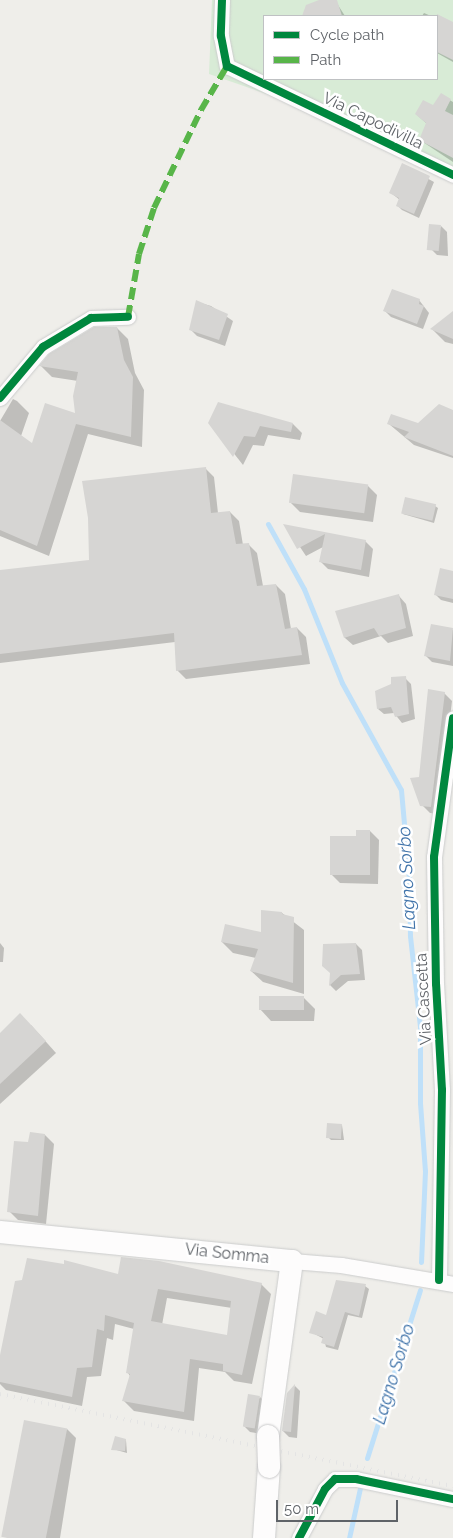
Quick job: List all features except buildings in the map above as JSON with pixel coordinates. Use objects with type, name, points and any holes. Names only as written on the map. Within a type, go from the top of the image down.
[{"type":"main road","name":"Via Somma","points":[[0,1232],[292,1261]]},
{"type":"main road","points":[[264,1538],[268,1436],[292,1261]]},
{"type":"street","name":"Via Capodivilla","points":[[222,0],[221,36],[227,66],[453,175]]},
{"type":"street","points":[[0,397],[43,347],[91,318],[128,317]]},
{"type":"street","name":"Via Cascetta","points":[[446,1282],[442,1090],[436,984],[434,857],[453,718]]},
{"type":"street","name":"Via Somma","points":[[292,1261],[446,1282]]},
{"type":"street","points":[[299,1538],[325,1489],[335,1480],[356,1479],[453,1499]]},
{"type":"green space","points":[[212,0],[453,0],[453,181],[298,105],[209,74]]},
{"type":"waterway","name":"Lagno Sorbo","points":[[268,524],[304,589],[342,683],[401,790],[409,879],[410,936],[420,1026],[420,1103],[425,1171],[421,1262]]},
{"type":"waterway","name":"Lagno Sorbo","points":[[367,1458],[420,1290]]},
{"type":"waterway","name":"Lagno Sorbo","points":[[349,1538],[360,1488]]},
{"type":"railway","points":[[0,1394],[453,1486]]},
{"type":"marked path","points":[[128,317],[139,254],[154,208],[201,110],[227,66]]},
{"type":"cycle path","points":[[222,0],[221,36],[227,66],[453,175]]},
{"type":"cycle path","points":[[0,398],[43,347],[91,318],[128,317]]},
{"type":"cycle path","points":[[439,1280],[442,1090],[436,984],[434,857],[453,718]]},
{"type":"cycle path","points":[[299,1538],[325,1489],[335,1479],[356,1479],[453,1499]]}]
